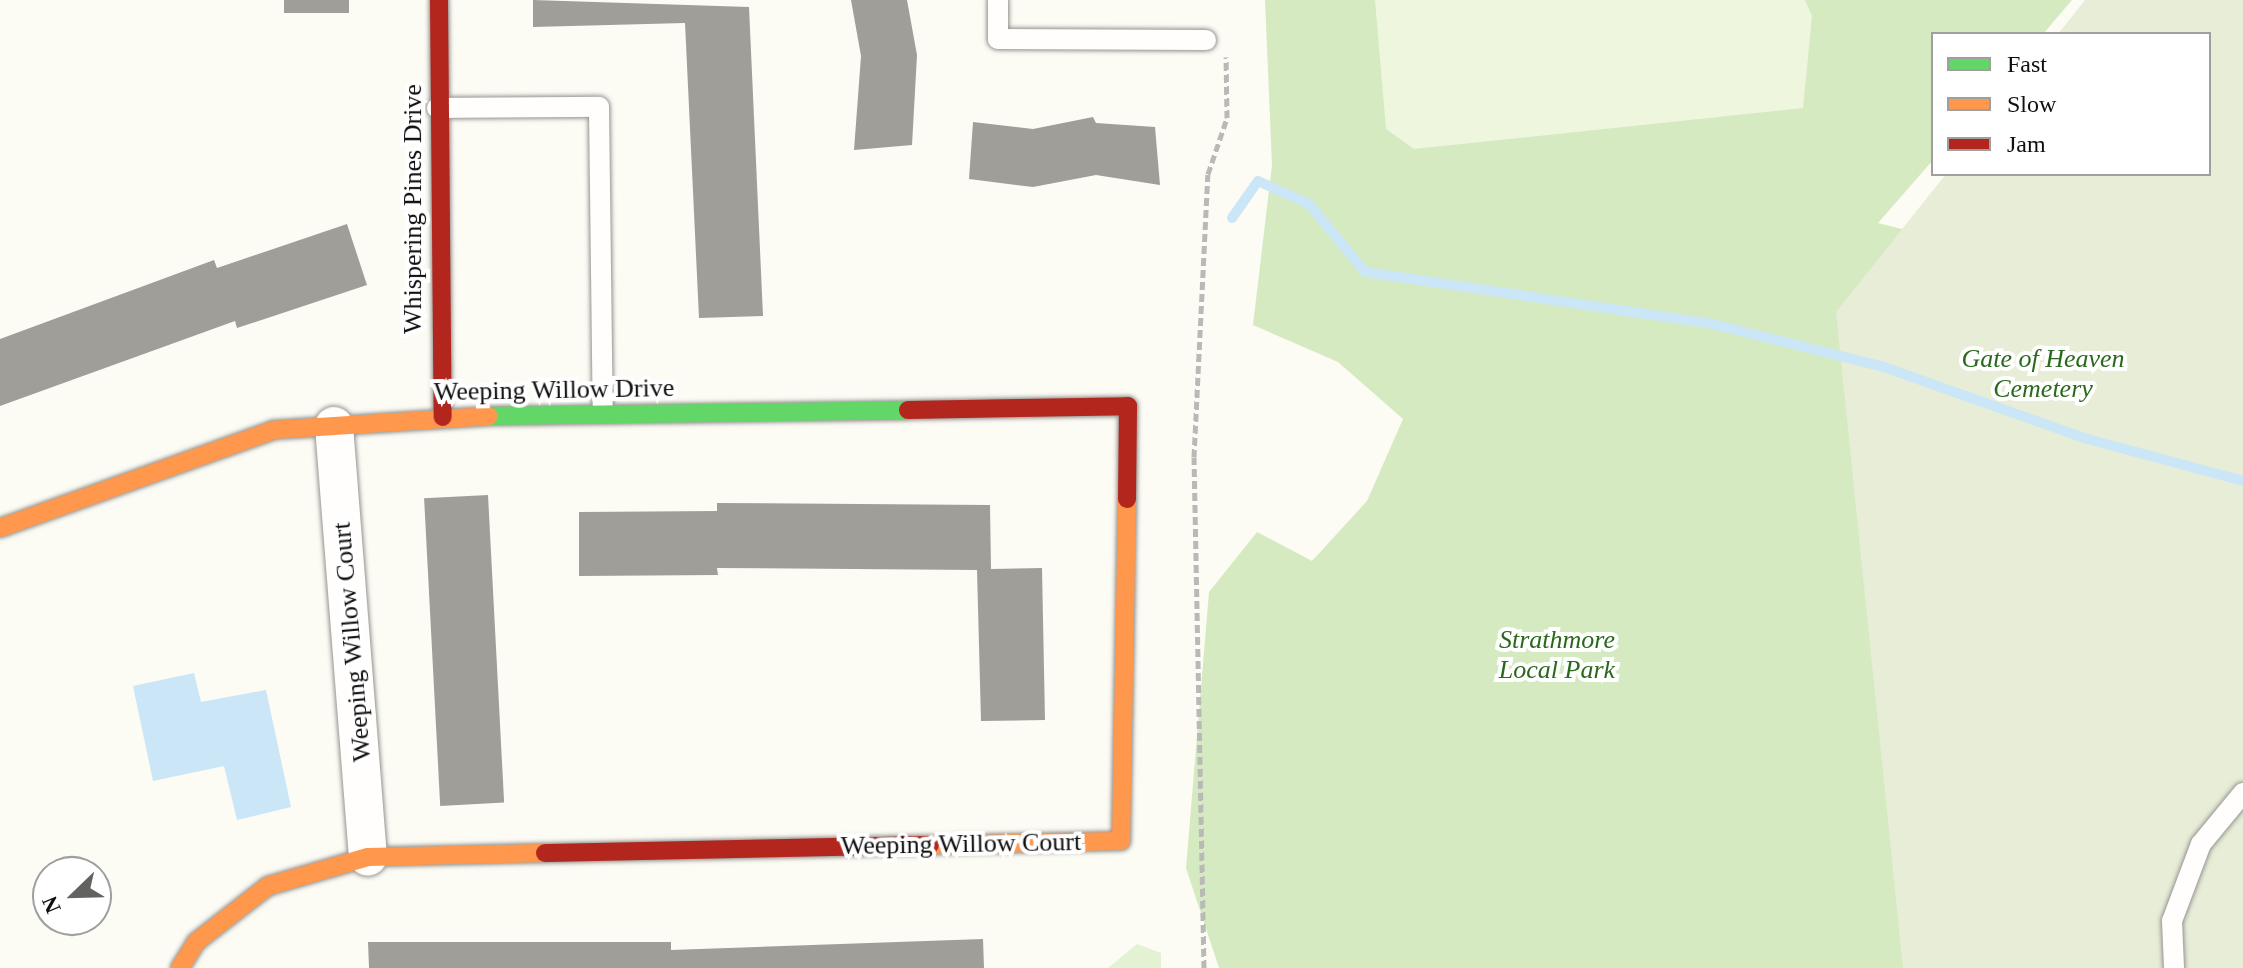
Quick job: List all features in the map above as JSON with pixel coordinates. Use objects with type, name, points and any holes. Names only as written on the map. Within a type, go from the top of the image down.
[{"type":"street","name":"Whispering Pines Drive","points":[[439,0],[437,108],[443,417]]},
{"type":"street","name":"Weeping Willow Drive","points":[[0,528],[273,430],[443,417],[1128,406]]},
{"type":"street","name":"Weeping Willow Court","points":[[180,968],[196,942],[268,886],[368,857],[1121,841],[1128,406]]},
{"type":"street","name":"Weeping Willow Court","points":[[334,426],[368,857]]},
{"type":"lane","points":[[998,0],[998,39],[1206,40]]},
{"type":"lane","points":[[437,108],[599,107],[603,413]]},
{"type":"lane","points":[[2174,968],[2172,921],[2201,844],[2243,793]]},
{"type":"path","points":[[1204,968],[1194,457],[1208,174],[1227,118],[1226,39],[1206,40]]},
{"type":"green space","name":"Strathmore Local Park","points":[[1265,0],[2072,0],[2045,32],[1931,32],[1931,162],[1878,223],[2243,315],[1906,968],[1219,968],[1186,868],[1209,592],[1257,532],[1312,561],[1367,501],[1403,419],[1338,362],[1253,325],[1272,165]]},
{"type":"green space","points":[[1375,0],[1805,0],[1812,16],[1803,108],[1414,149],[1386,129]]},
{"type":"green space","name":"Gate of Heaven Cemetery","points":[[2085,0],[2243,0],[2243,968],[1903,968],[1836,312],[1944,176],[2211,176],[2211,32],[2060,32]]},
{"type":"green space","points":[[1137,944],[1161,953],[1161,968],[1108,968]]},
{"type":"water","points":[[194,673],[201,702],[266,690],[291,807],[237,820],[224,766],[153,781],[133,686]]},
{"type":"building","points":[[284,0],[349,0],[349,13],[284,13]]},
{"type":"building","points":[[533,0],[749,7],[763,316],[699,318],[685,23],[533,27]]},
{"type":"building","points":[[851,0],[907,0],[917,55],[912,145],[854,150],[861,56]]},
{"type":"building","points":[[1093,117],[1096,123],[1155,127],[1160,185],[1096,175],[1033,187],[969,179],[973,122],[1033,129]]},
{"type":"building","points":[[347,224],[367,285],[237,328],[235,321],[0,406],[0,339],[214,260],[217,268]]},
{"type":"building","points":[[488,495],[504,803],[440,806],[424,498]]},
{"type":"building","points":[[717,503],[990,505],[991,569],[1042,568],[1045,720],[981,721],[977,570],[717,568],[718,575],[579,576],[579,512],[717,511]]},
{"type":"building","points":[[983,939],[984,968],[369,968],[368,942],[671,942],[671,950]]},
{"type":"waterway","points":[[1232,218],[1258,181],[1309,204],[1365,272],[1708,323],[1881,366],[2084,438],[2243,481]]},
{"type":"traffic: fast","points":[[489,416],[908,410]]},
{"type":"traffic: slow","points":[[0,528],[273,430],[489,416]]},
{"type":"traffic: slow","points":[[930,845],[1121,841],[1127,499]]},
{"type":"traffic: slow","points":[[180,968],[196,942],[268,886],[368,857],[545,853]]},
{"type":"traffic: jam","points":[[439,0],[443,417]]},
{"type":"traffic: jam","points":[[908,410],[1128,406],[1127,499]]},
{"type":"traffic: jam","points":[[545,853],[930,845]]}]
